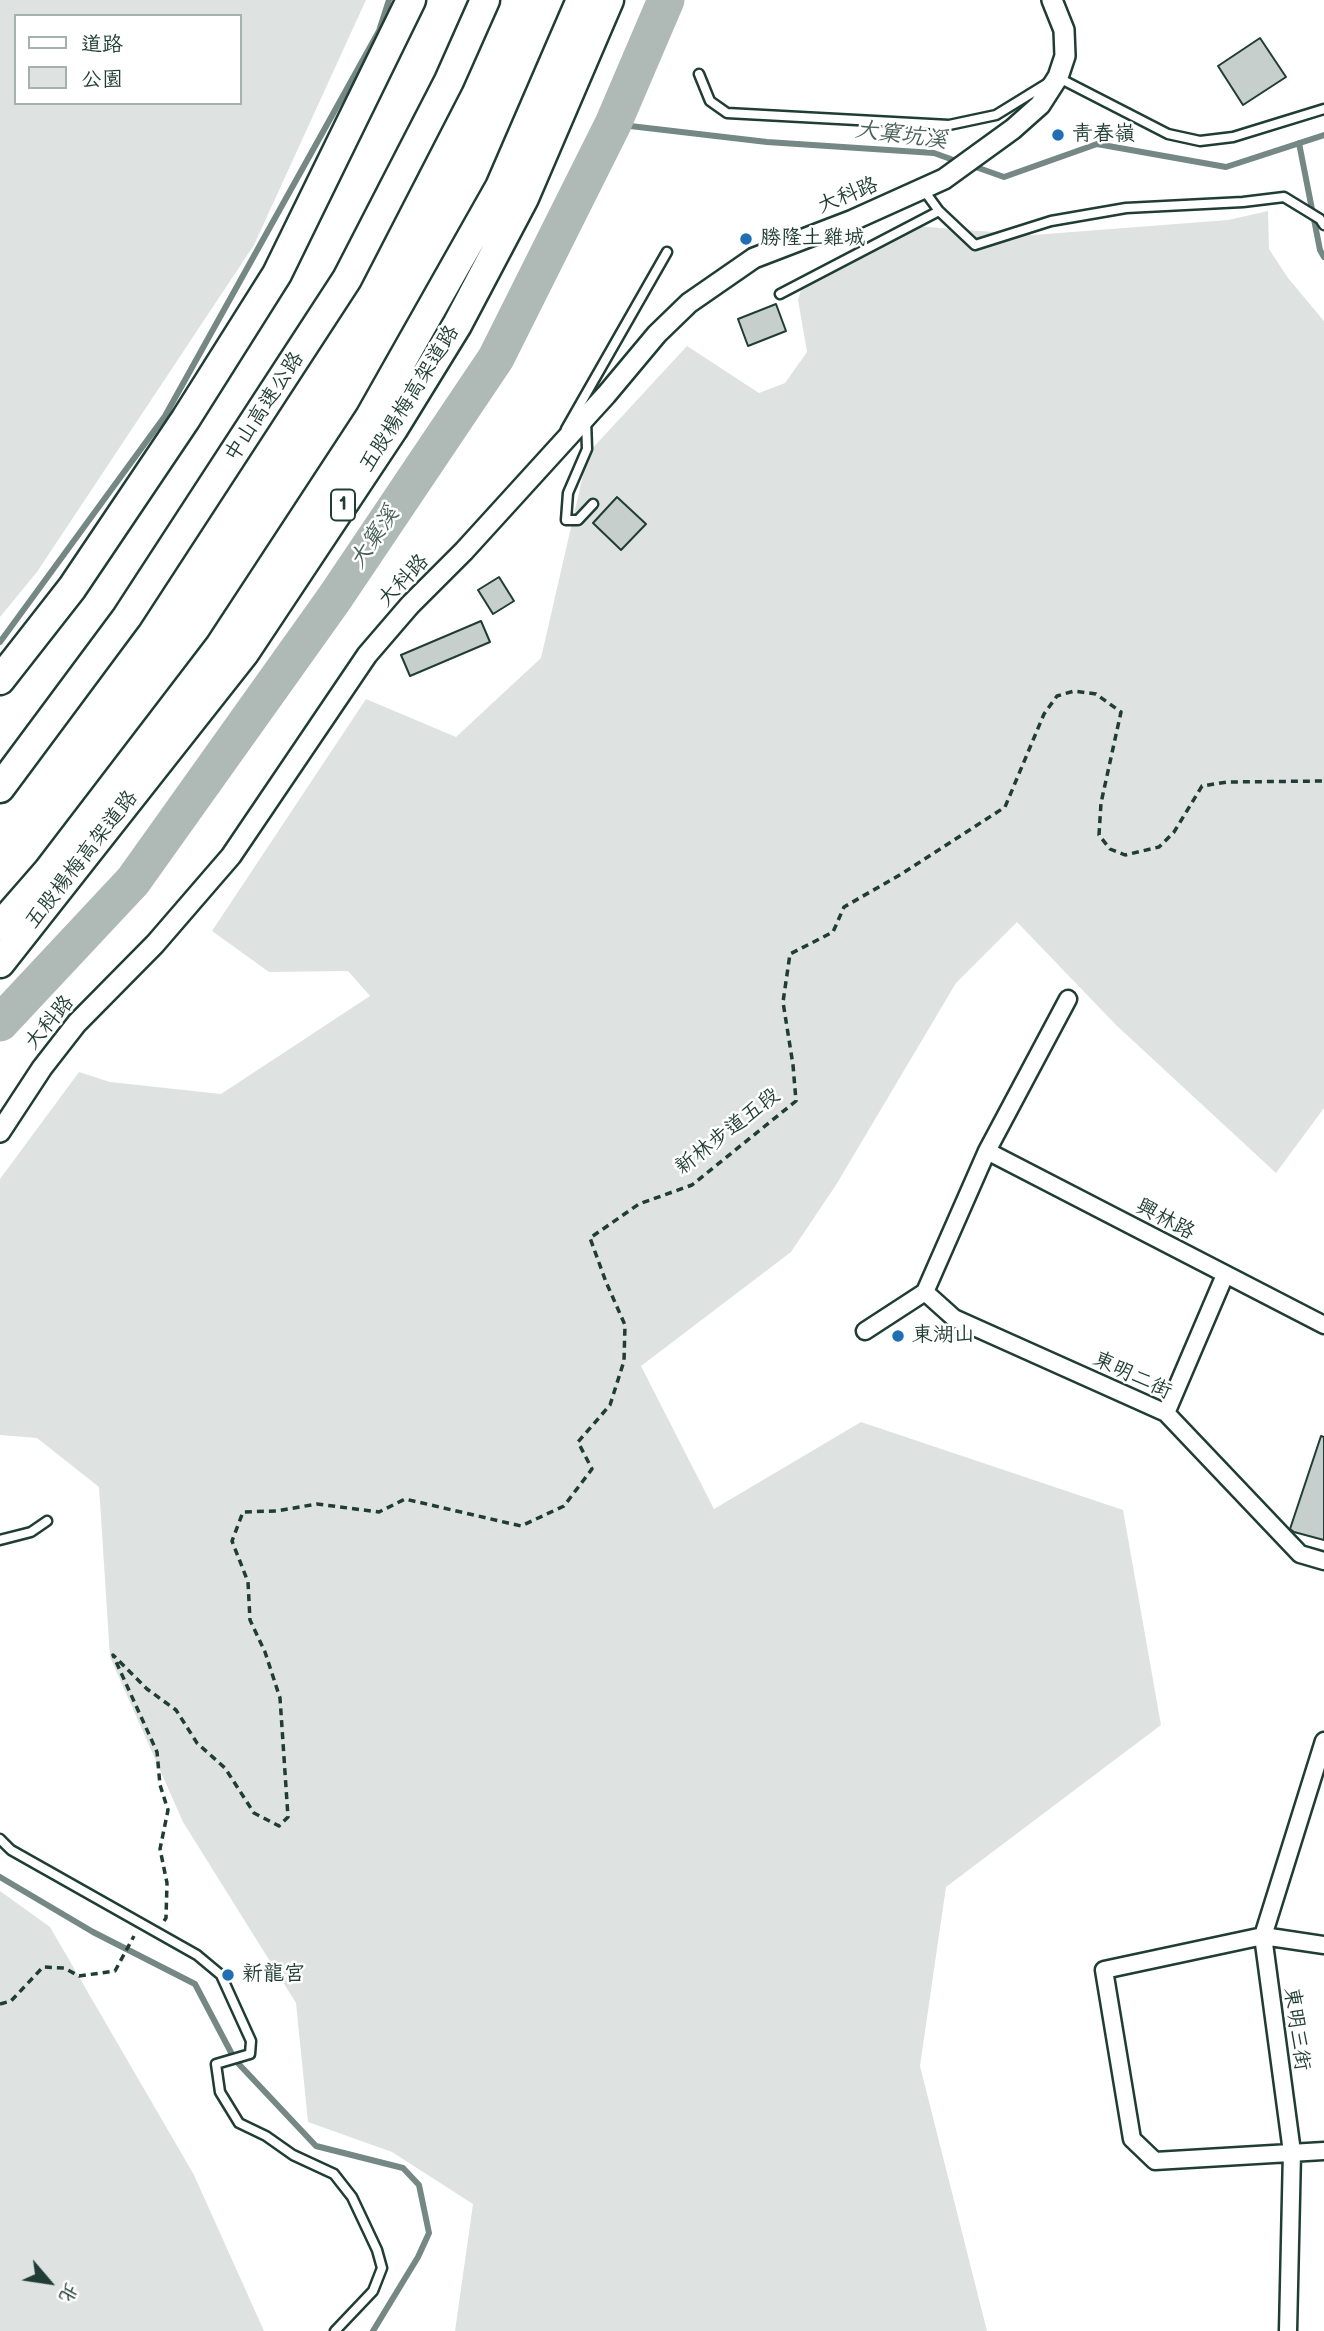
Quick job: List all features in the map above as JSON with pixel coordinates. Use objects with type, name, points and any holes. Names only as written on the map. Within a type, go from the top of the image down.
[{"type":"highway","points":[[0,680],[72,588],[185,420],[277,274],[411,0]]},
{"type":"highway","name":"中山高速公路","points":[[0,788],[127,617],[347,279],[449,81],[485,0]]},
{"type":"highway","name":"五股楊梅高架道路","points":[[0,926],[48,871],[220,646],[370,417],[500,187],[581,0]]},
{"type":"highway","name":"五股楊梅高架道路","points":[[0,963],[245,652],[393,429],[457,325],[524,198],[609,0]]},
{"type":"street","points":[[1052,0],[1064,30],[1065,56],[1058,77]]},
{"type":"street","name":"大科路","points":[[0,1132],[42,1068],[77,1023],[155,944],[231,856],[367,655],[586,417],[657,334],[689,303],[754,258],[852,220],[944,179],[976,157],[1040,105],[1058,77]]},
{"type":"street","points":[[864,1331],[925,1292],[986,1150],[1068,999]]},
{"type":"street","name":"興林路","points":[[986,1150],[1324,1325]]},
{"type":"street","points":[[1166,1413],[1225,1275]]},
{"type":"street","name":"東明二街","points":[[925,1292],[954,1318],[1166,1413],[1300,1553],[1324,1561]]},
{"type":"street","name":"東明三街","points":[[1288,2331],[1292,2152],[1263,1936],[1323,1749]]},
{"type":"street","points":[[1324,1945],[1263,1936],[1104,1970],[1132,2139],[1155,2161],[1324,2151]]},
{"type":"lane","points":[[699,74],[710,101],[727,113],[949,125],[996,115],[1058,77],[1168,134],[1200,141],[1233,137],[1324,109]]},
{"type":"lane","points":[[923,189],[939,211],[975,245],[1051,221],[1126,208],[1243,202],[1284,197],[1321,219],[1324,225]]},
{"type":"lane","points":[[780,294],[939,211]]},
{"type":"lane","points":[[550,455],[667,252]]},
{"type":"lane","points":[[586,417],[587,449],[568,493],[566,520],[579,520],[593,504]]},
{"type":"lane","points":[[0,1540],[31,1532],[47,1521]]},
{"type":"lane","points":[[0,1839],[11,1850],[197,1955],[221,1975],[251,2041],[250,2054],[216,2064],[220,2092],[239,2123],[266,2136],[293,2155],[334,2174],[352,2197],[377,2250],[382,2268],[373,2291],[335,2331]]},
{"type":"path","name":"新林步道五段","points":[[153,1930],[166,1918],[167,1883],[160,1849],[168,1811],[160,1785],[157,1752],[113,1654],[147,1689],[176,1710],[197,1743],[225,1768],[254,1813],[279,1826],[288,1817],[280,1698],[265,1652],[250,1620],[248,1582],[232,1541],[243,1512],[276,1511],[317,1504],[379,1512],[405,1499],[521,1526],[564,1506],[592,1469],[578,1442],[610,1405],[624,1361],[625,1325],[590,1238],[639,1204],[692,1185],[796,1101],[783,1002],[790,954],[833,932],[844,907],[903,873],[1005,807],[1044,714],[1057,696],[1074,691],[1096,694],[1121,712],[1101,803],[1099,835],[1110,849],[1125,855],[1159,846],[1174,832],[1202,786],[1227,782],[1324,781]]},
{"type":"path","points":[[0,2004],[11,2001],[43,1967],[64,1968],[79,1976],[115,1972],[136,1932],[153,1930]]},
{"type":"green space","points":[[0,0],[366,0],[254,245],[37,572],[0,617]]},
{"type":"green space","points":[[1268,211],[1269,249],[1288,278],[1324,321],[1324,1108],[1276,1173],[1116,1025],[1017,922],[956,983],[836,1185],[791,1252],[641,1366],[714,1509],[861,1422],[1123,1510],[1161,1725],[946,1887],[920,2066],[987,2331],[455,2331],[473,2204],[392,2152],[308,2122],[296,2003],[183,1822],[110,1657],[99,1487],[37,1438],[0,1435],[0,1179],[79,1072],[110,1082],[221,1094],[370,996],[348,971],[269,972],[212,931],[366,699],[456,737],[541,658],[588,453],[687,346],[759,393],[785,383],[807,352],[798,300],[805,277],[916,226],[1033,235],[1228,220]]},
{"type":"green space","points":[[0,1891],[50,1927],[194,2175],[264,2331],[0,2331]]},
{"type":"building","points":[[1260,38],[1286,77],[1243,105],[1218,66]]},
{"type":"building","points":[[776,304],[786,331],[748,346],[738,319]]},
{"type":"building","points":[[617,497],[646,524],[621,550],[593,523]]},
{"type":"building","points":[[499,577],[514,601],[493,614],[478,590]]},
{"type":"building","points":[[481,621],[490,642],[410,676],[401,655]]},
{"type":"building","points":[[1321,1436],[1324,1437],[1324,1540],[1290,1529]]},
{"type":"waterway","points":[[0,642],[165,416],[379,31],[389,0]]},
{"type":"waterway","name":"大窠溪","points":[[0,1023],[133,881],[334,599],[496,358],[613,124],[666,0]]},
{"type":"waterway","name":"大窠坑溪","points":[[613,124],[767,142],[934,153],[959,162]]},
{"type":"waterway","name":"大窠坑溪","points":[[970,165],[1004,177],[1097,144],[1226,167],[1324,135]]},
{"type":"waterway","name":"大窠坑溪","points":[[1299,143],[1320,250],[1324,257]]},
{"type":"waterway","points":[[0,1877],[93,1932],[195,1984],[235,2060],[316,2146],[403,2168],[419,2185],[429,2233],[418,2257],[373,2331]]},
{"type":"place","name":"青春嶺","points":[[1058,135]]},
{"type":"place","name":"勝隆土雞城","points":[[746,239]]},
{"type":"place","name":"東湖山","points":[[898,1336]]},
{"type":"place","name":"新龍宮","points":[[228,1975]]}]
